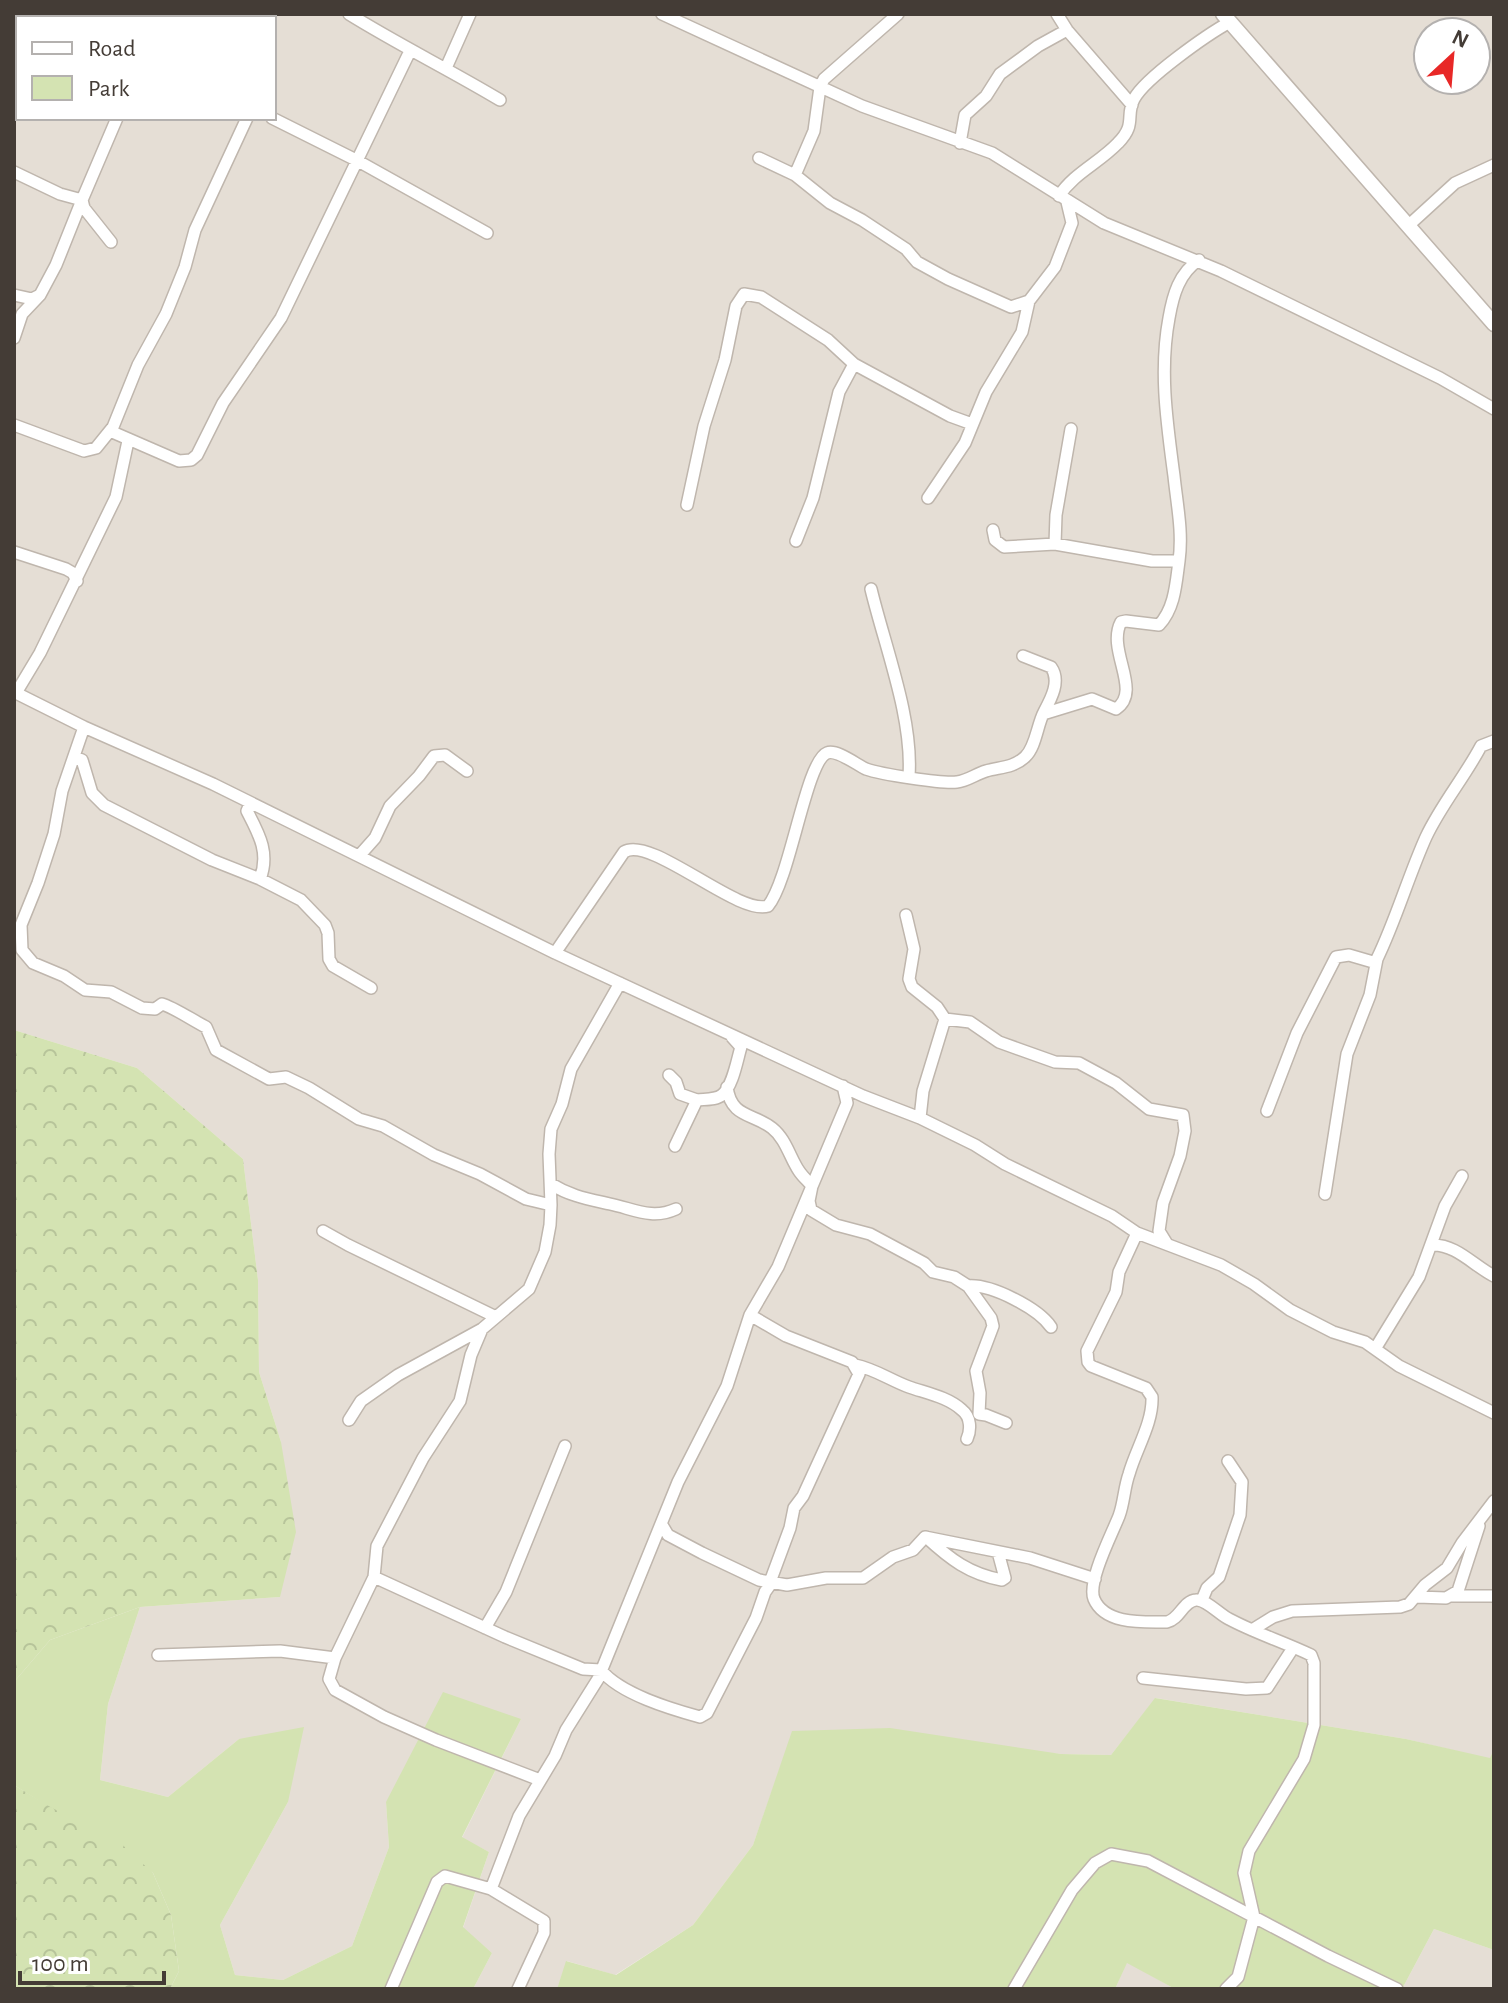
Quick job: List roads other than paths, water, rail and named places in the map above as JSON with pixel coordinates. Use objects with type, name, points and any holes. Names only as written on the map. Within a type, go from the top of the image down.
[{"type":"street","points":[[349,14],[500,100]]},
{"type":"street","points":[[446,68],[470,14]]},
{"type":"street","points":[[662,14],[862,106],[992,153],[1088,215],[1199,260],[1440,378],[1494,409]]},
{"type":"street","points":[[1057,14],[1067,30],[1132,105]]},
{"type":"street","points":[[795,175],[814,131],[820,87],[829,73],[895,15]]},
{"type":"street","points":[[928,498],[959,454],[986,392],[1022,332],[1029,301],[1055,267],[1072,223],[1063,199],[1070,181],[1105,155],[1128,131],[1132,105],[1141,89],[1226,18],[1494,324]]},
{"type":"street","points":[[960,143],[965,115],[986,96],[1000,74],[1025,54],[1067,30]]},
{"type":"street","points":[[110,431],[179,461],[191,460],[197,455],[223,403],[281,318],[410,51]]},
{"type":"street","points":[[14,338],[22,314],[40,295],[56,265],[116,120]]},
{"type":"street","points":[[14,425],[84,451],[96,448],[110,431],[138,365],[166,314],[185,267],[195,230],[246,120]]},
{"type":"street","points":[[276,120],[358,161],[487,233]]},
{"type":"street","points":[[759,158],[795,175],[830,203],[906,249],[917,262],[1011,307],[1025,318]]},
{"type":"street","points":[[1409,225],[1455,183],[1494,165]]},
{"type":"street","points":[[14,172],[60,194],[82,200]]},
{"type":"street","points":[[82,200],[84,208],[111,242]]},
{"type":"street","points":[[1072,223],[1088,215]]},
{"type":"street","points":[[1183,254],[1186,269]]},
{"type":"street","points":[[1043,714],[1092,699],[1116,709],[1122,705],[1127,692],[1118,654],[1118,627],[1126,621],[1159,625],[1165,619],[1174,592],[1181,540],[1165,413],[1164,372],[1172,300],[1186,269],[1199,260]]},
{"type":"street","points":[[687,505],[736,306],[744,294],[761,297],[828,340],[854,364],[950,416],[972,424]]},
{"type":"street","points":[[14,295],[32,299],[40,295]]},
{"type":"street","points":[[1011,307],[1029,301]]},
{"type":"street","points":[[796,541],[813,498],[839,392],[854,364]]},
{"type":"street","points":[[1055,544],[1057,504],[1071,429]]},
{"type":"street","points":[[128,441],[116,497],[40,653],[15,692],[84,727],[213,784],[555,953],[863,1096],[920,1118],[1112,1216],[1137,1233],[1221,1265],[1290,1310],[1333,1332],[1354,1337],[1399,1366],[1494,1413]]},
{"type":"street","points":[[993,530],[995,540],[1004,547],[1055,544],[1152,561],[1179,561]]},
{"type":"street","points":[[14,552],[66,569],[73,573],[77,581]]},
{"type":"street","points":[[871,589],[903,714],[910,753],[909,776]]},
{"type":"street","points":[[555,953],[624,852],[630,848],[645,850],[698,879],[762,908],[773,899],[791,851],[806,792],[820,758],[826,753],[833,752],[868,769],[954,783],[1014,765],[1030,752],[1056,684],[1051,667],[1023,656]]},
{"type":"street","points":[[84,727],[62,791],[54,834],[21,925],[22,950],[33,963],[64,976],[85,990],[111,992],[142,1008],[155,1009],[162,1004],[170,1006],[206,1027],[216,1050],[269,1079],[286,1077],[298,1082],[359,1119],[383,1126],[434,1155],[480,1174],[526,1199],[551,1205]]},
{"type":"street","points":[[1325,1194],[1347,1054],[1370,995],[1377,959],[1435,820],[1467,774],[1481,746],[1494,741]]},
{"type":"street","points":[[359,856],[375,838],[390,806],[434,756],[445,755],[467,771]]},
{"type":"street","points":[[74,757],[82,760],[92,793],[104,805],[212,860],[301,900],[325,925],[329,959],[333,966],[371,988]]},
{"type":"street","points":[[250,804],[247,811],[263,841],[265,867],[260,879]]},
{"type":"street","points":[[906,915],[914,949],[909,979],[912,987],[937,1007],[945,1019],[970,1022],[999,1042],[1055,1062],[1079,1063],[1116,1083],[1149,1109],[1183,1115],[1185,1131],[1180,1156],[1163,1203],[1159,1231],[1168,1245]]},
{"type":"street","points":[[1267,1111],[1297,1033],[1336,957],[1349,955],[1373,962],[1377,959]]},
{"type":"street","points":[[349,1420],[357,1405],[386,1383],[482,1329],[529,1289],[545,1252],[551,1205],[551,1129],[562,1104],[571,1069],[620,983]]},
{"type":"street","points":[[920,1118],[923,1091],[945,1019]]},
{"type":"street","points":[[669,1075],[676,1082],[680,1094],[697,1100],[723,1095],[741,1047],[721,1030]]},
{"type":"street","points":[[491,1889],[514,1828],[566,1730],[602,1676],[678,1482],[731,1378],[750,1315],[778,1267],[847,1103],[843,1086]]},
{"type":"street","points":[[727,1087],[728,1096],[737,1111],[772,1128],[790,1152],[799,1172],[812,1186]]},
{"type":"street","points":[[847,1103],[863,1096]]},
{"type":"street","points":[[675,1146],[697,1100]]},
{"type":"street","points":[[1375,1349],[1419,1277],[1445,1206],[1462,1176]]},
{"type":"street","points":[[551,1184],[583,1199],[647,1215],[665,1214],[676,1209]]},
{"type":"street","points":[[812,1186],[811,1210],[822,1218],[870,1234],[924,1263],[933,1272],[954,1277],[968,1286],[991,1318],[993,1326],[976,1371],[980,1393],[979,1414]]},
{"type":"street","points":[[323,1231],[496,1317]]},
{"type":"street","points":[[1137,1233],[1119,1272],[1116,1292],[1086,1356],[1091,1366],[1146,1388],[1150,1391],[1152,1404],[1129,1470],[1121,1511],[1095,1579],[1092,1593],[1095,1602],[1112,1616],[1124,1620],[1173,1621],[1188,1603],[1202,1600],[1220,1614],[1252,1630],[1264,1630],[1313,1658],[1314,1725],[1304,1759],[1245,1863],[1244,1873],[1254,1917],[1238,1977],[1226,1989]]},
{"type":"street","points":[[1432,1245],[1452,1249],[1494,1276]]},
{"type":"street","points":[[968,1286],[986,1287],[1002,1294],[1044,1317],[1051,1327]]},
{"type":"street","points":[[750,1315],[786,1336],[943,1399],[963,1410],[1006,1423]]},
{"type":"street","points":[[482,1329],[471,1355],[460,1401],[423,1458],[377,1546],[374,1577],[335,1658],[329,1679],[330,1686],[335,1690],[384,1717],[540,1780]]},
{"type":"street","points":[[374,1577],[485,1628],[602,1676],[645,1698],[704,1717],[756,1618],[790,1528],[794,1508],[803,1496],[858,1380],[855,1365]]},
{"type":"street","points":[[963,1410],[970,1426],[967,1439]]},
{"type":"street","points":[[485,1628],[506,1592],[565,1446]]},
{"type":"street","points":[[1202,1600],[1207,1588],[1219,1577],[1240,1515],[1242,1482],[1228,1461]]},
{"type":"street","points":[[1264,1630],[1273,1617],[1292,1611],[1400,1607],[1409,1604],[1425,1585],[1447,1568],[1494,1501]]},
{"type":"street","points":[[1452,1596],[1458,1591],[1466,1572],[1481,1518]]},
{"type":"street","points":[[662,1525],[673,1539],[767,1584],[794,1585],[826,1578],[863,1578],[893,1557],[913,1550],[925,1537]]},
{"type":"street","points":[[925,1537],[1044,1561],[1095,1579]]},
{"type":"street","points":[[925,1537],[968,1571],[1002,1580],[1005,1573],[998,1552]]},
{"type":"street","points":[[1417,1597],[1494,1596]]},
{"type":"street","points":[[1143,1678],[1246,1689],[1267,1688],[1293,1648]]},
{"type":"street","points":[[158,1655],[280,1651],[335,1658]]},
{"type":"street","points":[[1014,1989],[1072,1890],[1095,1863],[1111,1854],[1148,1861],[1397,1989]]},
{"type":"street","points":[[391,1989],[440,1878],[452,1878],[491,1889],[540,1917],[546,1927],[518,1989]]}]
